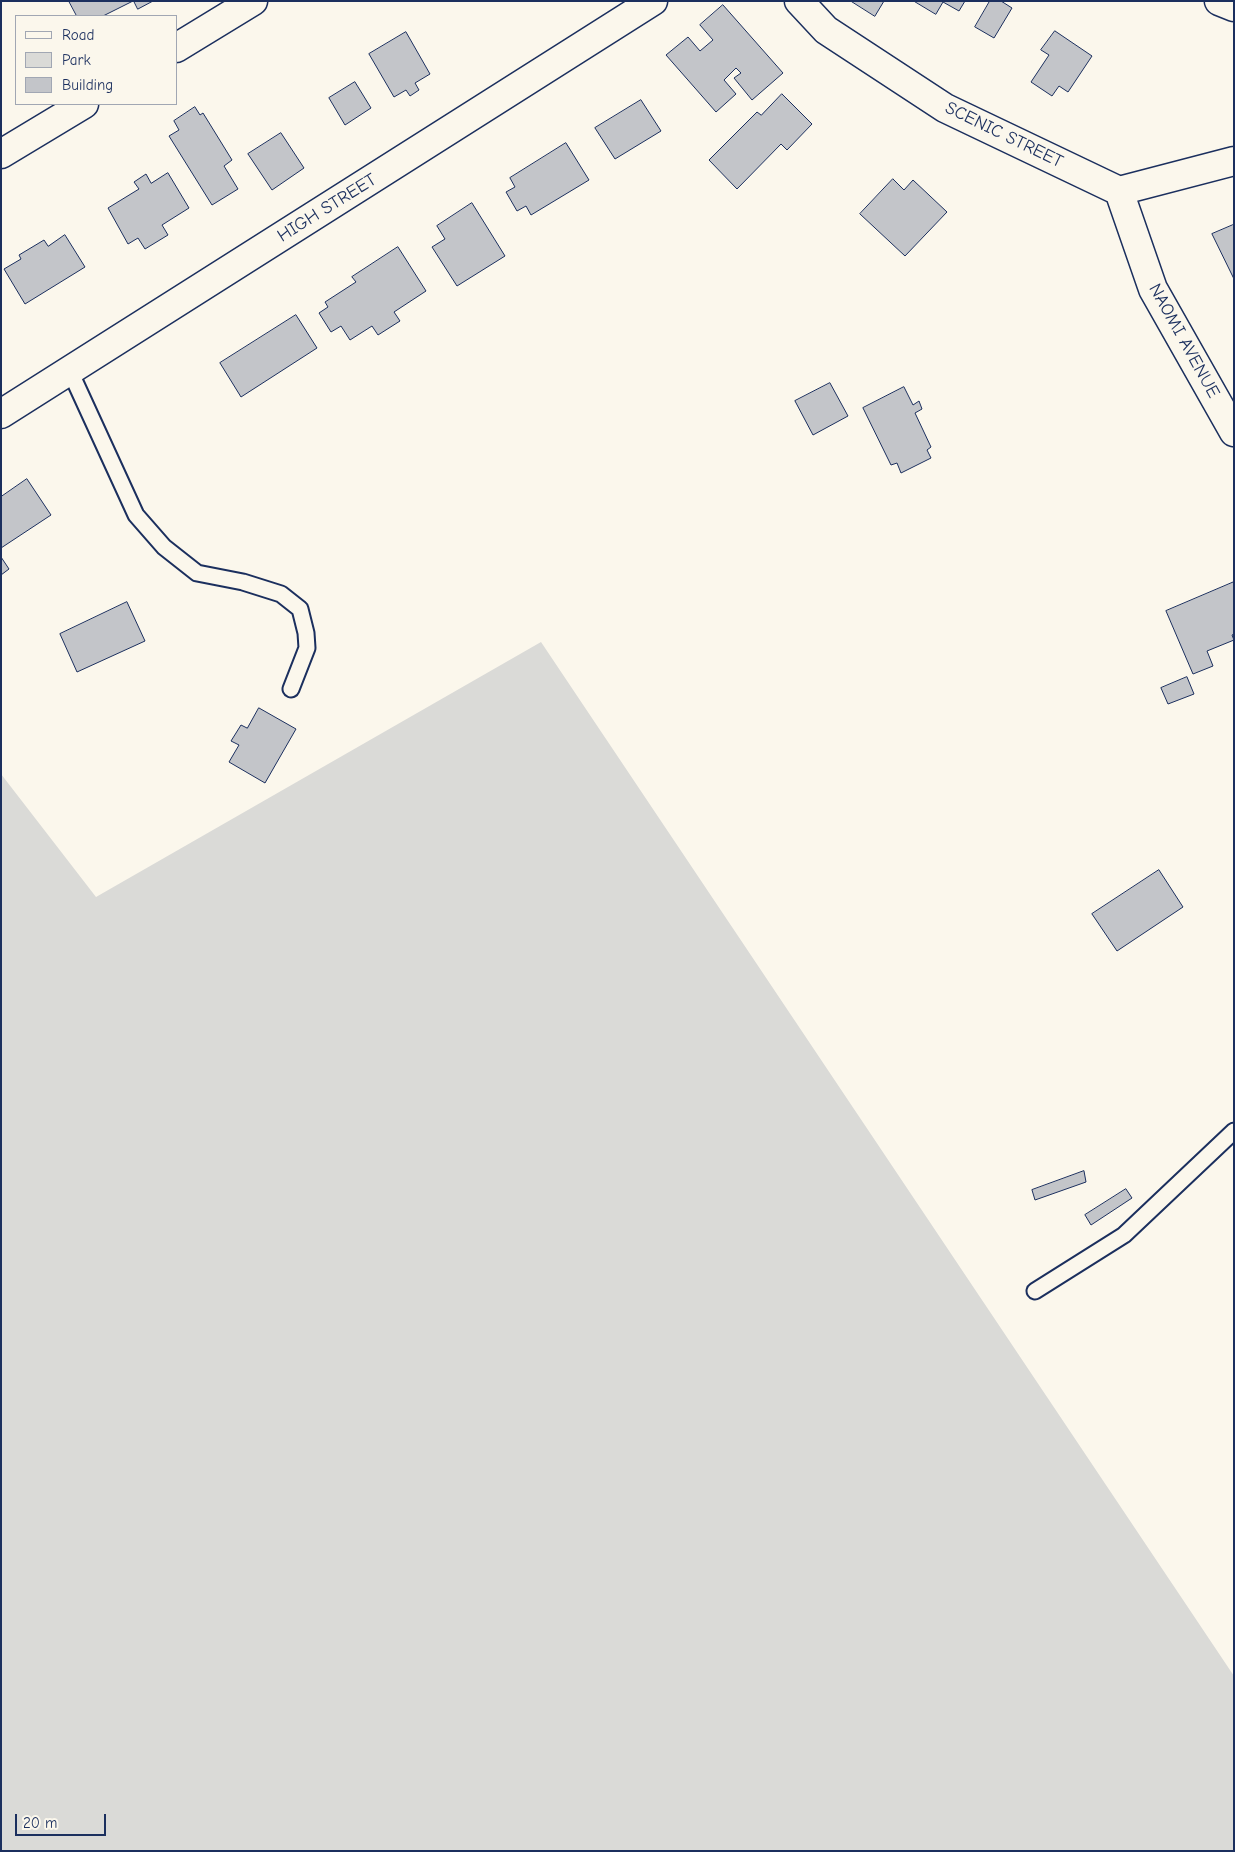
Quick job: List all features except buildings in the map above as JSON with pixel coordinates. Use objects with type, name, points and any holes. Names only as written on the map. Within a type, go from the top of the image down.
[{"type":"street","points":[[178,47],[253,1]]},
{"type":"street","name":"HIGH STREET","points":[[1,414],[653,1]]},
{"type":"street","name":"SCENIC STREET","points":[[799,1],[826,30],[945,108],[1120,191]]},
{"type":"street","points":[[1219,1],[1234,7]]},
{"type":"street","points":[[1,154],[82,105]]},
{"type":"street","points":[[1120,191],[1234,161]]},
{"type":"street","name":"NAOMI AVENUE","points":[[1120,191],[1152,289],[1234,432]]},
{"type":"lane","points":[[70,371],[136,515],[164,548],[197,573],[243,582],[281,594],[300,608],[306,633],[307,648],[291,690]]},
{"type":"lane","points":[[1035,1291],[1124,1236],[1234,1131]]},
{"type":"green space","points":[[541,642],[1234,1676],[1234,1851],[1,1851],[1,774],[96,897]]}]
